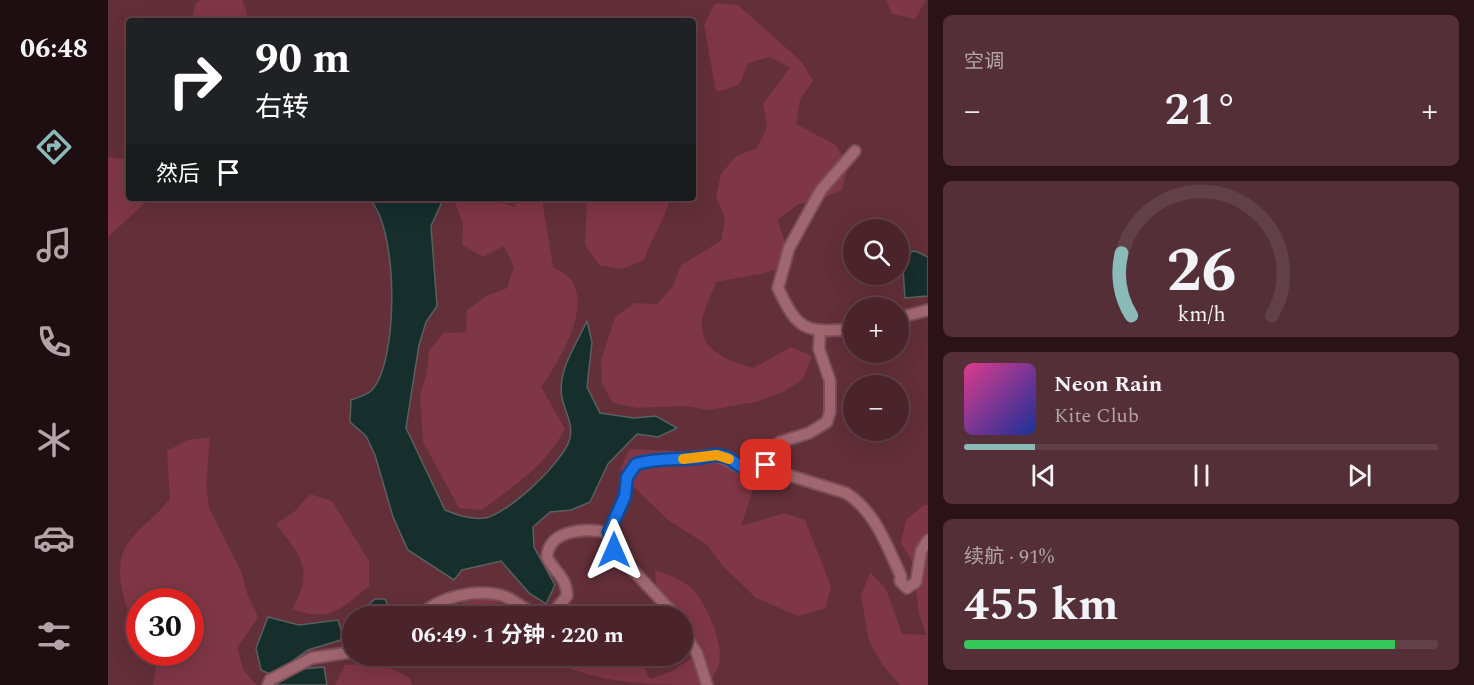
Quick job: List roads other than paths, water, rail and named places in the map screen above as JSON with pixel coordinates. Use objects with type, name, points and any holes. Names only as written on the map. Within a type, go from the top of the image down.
[{"type":"street","points":[[843,330],[820,331],[800,325],[792,317],[778,288],[789,248],[820,190],[855,151]]},
{"type":"street","points":[[909,315],[928,310]]},
{"type":"street","points":[[768,467],[765,455],[771,447],[809,433],[827,422],[830,412],[830,381],[819,350],[820,331]]},
{"type":"street","points":[[667,606],[614,550],[609,532],[625,496],[627,477],[636,464],[663,458],[682,459],[717,455],[731,460],[747,471],[768,467],[846,493],[855,498],[878,525],[901,576],[900,581],[907,588],[916,582],[921,551],[928,540]]},
{"type":"street","points":[[559,606],[567,596],[567,590],[565,579],[548,557],[551,546],[558,538],[573,531],[594,529],[609,532]]},
{"type":"street","points":[[434,606],[459,596],[483,594],[502,595],[521,606]]},
{"type":"street","points":[[693,647],[707,685]]},
{"type":"street","points":[[268,685],[270,680],[302,661],[342,654]]},
{"type":"water","points":[[370,201],[442,202],[431,226],[437,306],[426,322],[419,345],[406,428],[445,510],[474,518],[485,518],[495,514],[521,497],[558,460],[566,448],[571,433],[562,398],[562,378],[587,321],[592,342],[587,387],[600,413],[634,418],[656,416],[677,428],[658,437],[637,434],[608,464],[590,502],[571,510],[550,512],[533,527],[534,547],[555,585],[546,604],[529,593],[501,561],[462,570],[454,580],[408,550],[393,517],[375,455],[366,436],[350,422],[351,400],[372,390],[381,374],[391,323],[390,263],[386,235],[378,213]]},
{"type":"water","points":[[915,251],[928,257],[928,296],[905,297],[904,285],[909,285],[909,252]]},
{"type":"water","points":[[375,599],[385,599],[388,606],[367,606]]},
{"type":"water","points":[[268,617],[299,625],[338,620],[342,633],[342,640],[308,650],[280,670],[270,674],[261,670],[256,648]]},
{"type":"water","points":[[324,667],[327,685],[275,685],[302,669]]}]
